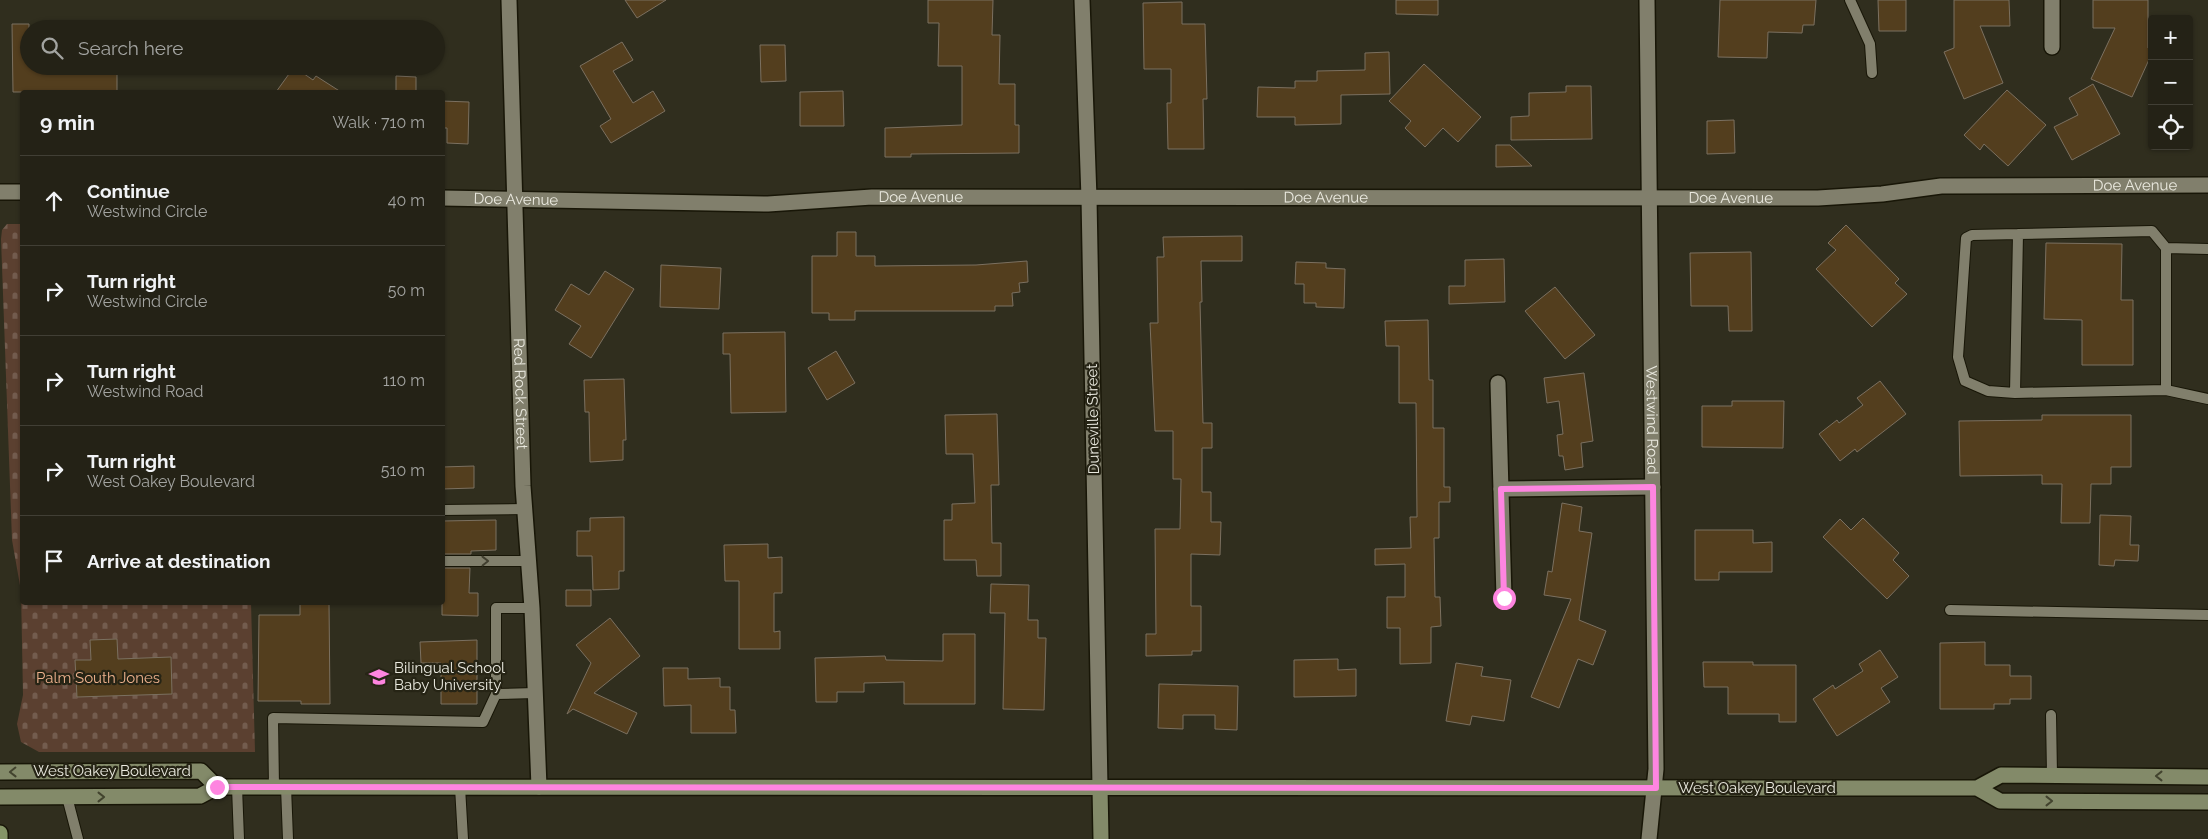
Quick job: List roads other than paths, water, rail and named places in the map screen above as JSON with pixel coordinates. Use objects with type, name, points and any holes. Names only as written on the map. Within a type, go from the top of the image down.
[{"type":"main road","name":"West Oakey Boulevard","points":[[0,772],[201,771],[217,787]]},
{"type":"main road","name":"West Oakey Boulevard","points":[[0,797],[200,796],[217,787],[1977,788],[2001,775],[2208,776]]},
{"type":"main road","name":"Duneville Street","points":[[1100,787],[1101,839]]},
{"type":"main road","name":"West Oakey Boulevard","points":[[1977,788],[2000,801],[2208,802]]},
{"type":"main road","points":[[0,833],[0,839]]},
{"type":"street","name":"Red Rock Street","points":[[509,0],[514,200],[539,787]]},
{"type":"street","name":"Duneville Street","points":[[1082,0],[1089,198],[1100,787]]},
{"type":"street","name":"Westwind Road","points":[[1647,0],[1656,788],[1649,827],[1649,839]]},
{"type":"street","points":[[2052,0],[2052,47]]},
{"type":"street","name":"Doe Avenue","points":[[445,198],[768,204],[872,197],[1818,198],[1941,186],[2208,185]]},
{"type":"street","points":[[0,192],[20,192]]},
{"type":"street","points":[[1498,383],[1504,598]]},
{"type":"street","points":[[1501,489],[1653,487]]},
{"type":"lane","points":[[1850,0],[1870,44],[1872,73]]},
{"type":"lane","points":[[2166,390],[2166,248],[2152,232],[1972,235],[1966,238],[1958,357],[1965,381],[1988,391],[2015,393],[2166,390],[2208,399]]},
{"type":"lane","points":[[2015,393],[2018,234]]},
{"type":"lane","points":[[2166,248],[2208,249]]},
{"type":"lane","points":[[445,510],[526,509]]},
{"type":"lane","points":[[445,561],[528,560]]},
{"type":"lane","points":[[288,839],[280,787],[273,718],[483,722],[496,694],[496,608],[532,608]]},
{"type":"lane","points":[[1950,610],[2208,615]]},
{"type":"lane","points":[[496,694],[535,693]]},
{"type":"lane","points":[[2051,716],[2052,775]]},
{"type":"lane","points":[[237,787],[239,839]]},
{"type":"lane","points":[[460,787],[463,839]]},
{"type":"lane","points":[[67,797],[78,839]]},
{"type":"place","name":"Bilingual School Baby University","points":[[379,677]]},
{"type":"park label","name":"Palm South Jones","points":[[98,678]]}]
